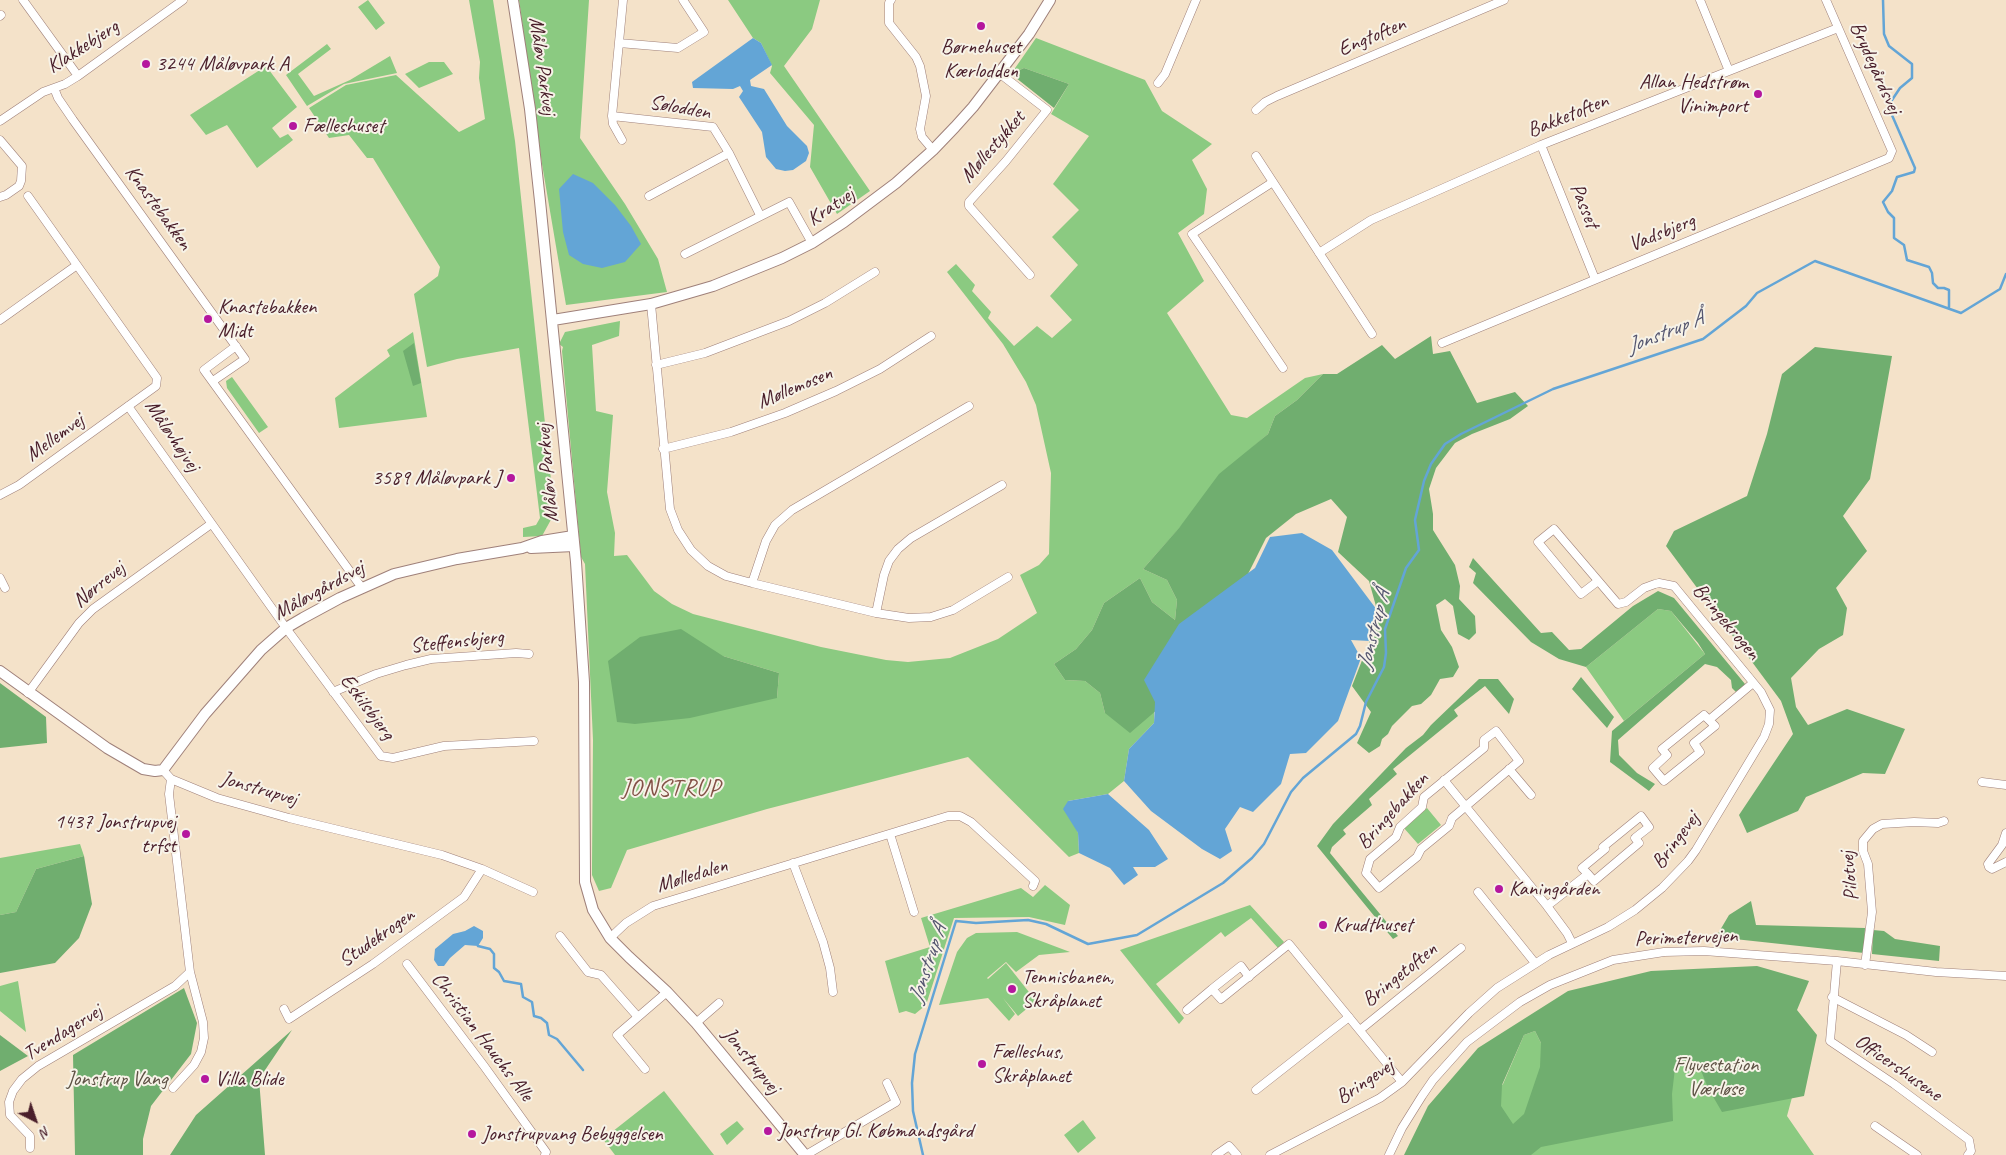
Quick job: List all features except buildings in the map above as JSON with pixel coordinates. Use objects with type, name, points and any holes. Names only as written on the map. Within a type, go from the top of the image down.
[{"type":"street","points":[[23,0],[78,76]]},
{"type":"street","name":"Klakkebjerg","points":[[0,121],[43,92],[65,84],[78,76],[183,0]]},
{"type":"street","name":"Måløv Parkvej","points":[[513,0],[530,109],[553,320],[573,541],[584,682],[585,882],[593,910],[610,938]]},
{"type":"street","points":[[622,140],[613,124],[612,116],[623,0]]},
{"type":"street","points":[[619,43],[678,48],[704,32],[683,0]]},
{"type":"street","name":"Kratvej","points":[[553,320],[651,304],[713,286],[744,275],[812,243],[863,210],[934,150],[973,107],[1029,34],[1050,0]]},
{"type":"street","points":[[1158,83],[1165,74],[1196,0]]},
{"type":"street","name":"Engtoften","points":[[1256,110],[1265,102],[1277,96],[1504,0]]},
{"type":"street","points":[[1700,0],[1729,71]]},
{"type":"street","name":"Brydegårdsvej","points":[[1826,0],[1892,151]]},
{"type":"street","points":[[887,1],[889,23],[916,57],[920,66],[926,96],[920,129],[922,137],[934,150]]},
{"type":"street","name":"Bakketoften","points":[[1319,253],[1371,220],[1541,145],[1838,28]]},
{"type":"street","name":"Møllestykket","points":[[999,73],[1048,110],[969,202],[969,206],[1030,275]]},
{"type":"street","name":"Knastebakken","points":[[54,88],[58,98],[73,120],[236,346]]},
{"type":"street","name":"Sølodden","points":[[612,116],[713,127],[760,215]]},
{"type":"street","points":[[0,140],[22,166],[19,186],[0,197]]},
{"type":"street","name":"Passet","points":[[1541,145],[1596,279]]},
{"type":"street","name":"Vadsbjerg","points":[[1442,343],[1889,158],[1892,151]]},
{"type":"street","points":[[649,196],[729,154]]},
{"type":"street","points":[[1256,156],[1372,334]]},
{"type":"street","points":[[1273,182],[1192,234],[1283,368]]},
{"type":"street","name":"Måløvhøjvej","points":[[28,196],[157,378],[156,386],[128,406],[286,628]]},
{"type":"street","points":[[685,254],[789,202],[812,243]]},
{"type":"street","points":[[0,320],[77,265]]},
{"type":"street","points":[[656,365],[705,353],[789,322],[825,303],[875,272]]},
{"type":"street","points":[[651,304],[670,509],[678,530],[691,550],[708,566],[726,576],[752,583],[876,613],[908,618],[931,617],[953,610],[1008,577]]},
{"type":"street","name":"Møllemosen","points":[[664,449],[731,432],[785,413],[880,369],[931,336]]},
{"type":"street","points":[[213,381],[245,358],[236,346],[204,370],[362,588]]},
{"type":"street","name":"Mellemvej","points":[[0,495],[19,485],[128,406]]},
{"type":"street","points":[[752,583],[766,541],[775,525],[792,510],[969,406]]},
{"type":"street","points":[[876,613],[884,575],[889,561],[898,549],[910,538],[1002,485]]},
{"type":"street","name":"Nørrevej","points":[[28,693],[79,623],[93,609],[211,524]]},
{"type":"street","name":"Bringekrogen","points":[[1598,581],[1581,594],[1538,542],[1554,529],[1618,604],[1626,602],[1644,588],[1659,583],[1674,586],[1761,692],[1770,710]]},
{"type":"street","name":"Måløvgårdsvej","points":[[162,770],[233,682],[271,640],[286,628],[336,600],[394,574],[419,567],[522,548],[544,549],[573,541]]},
{"type":"street","points":[[0,578],[5,588]]},
{"type":"street","name":"Eskilsbjerg","points":[[286,628],[381,756],[393,758],[444,746],[534,741]]},
{"type":"street","name":"Steffensbjerg","points":[[333,692],[376,674],[406,664],[431,659],[516,653],[529,654]]},
{"type":"street","points":[[0,672],[107,748],[143,769],[154,772],[162,770]]},
{"type":"street","name":"Bringekrogen","points":[[1709,720],[1754,683]]},
{"type":"street","name":"Bringevej","points":[[1270,1155],[1380,1098],[1402,1082],[1469,1012],[1497,988],[1572,943],[1608,927],[1635,910],[1662,888],[1688,861],[1764,737],[1769,724],[1770,710]]},
{"type":"street","name":"Bringekrogen","points":[[1704,715],[1709,720],[1715,726],[1694,744],[1700,752],[1664,781],[1653,768],[1667,755],[1662,749],[1704,715]]},
{"type":"street","name":"Bringebakken","points":[[1496,731],[1519,761],[1452,818],[1449,826],[1421,849],[1417,857],[1379,888],[1366,873],[1370,859],[1396,837],[1400,826],[1422,807],[1424,797],[1444,780],[1484,748],[1484,740],[1496,731]]},
{"type":"street","points":[[1510,769],[1531,795]]},
{"type":"street","name":"Jonstrupvej","points":[[162,770],[172,780],[216,798],[289,818],[442,855],[482,869],[533,892]]},
{"type":"street","points":[[172,780],[169,794],[190,972],[204,1038],[201,1052],[194,1065],[174,1088]]},
{"type":"street","name":"Bringebakken","points":[[1444,780],[1547,906],[1572,943]]},
{"type":"street","points":[[1982,782],[2006,785]]},
{"type":"street","name":"Mølledalen","points":[[610,938],[626,923],[653,906],[948,816],[960,816],[971,822],[1035,881],[1033,886]]},
{"type":"street","points":[[1641,816],[1649,827],[1635,838],[1639,843],[1594,881],[1588,874],[1582,868],[1605,849],[1603,847],[1641,816]]},
{"type":"street","name":"Pilotvej","points":[[1865,965],[1872,912],[1868,864],[1863,851],[1863,841],[1873,829],[1882,824],[1938,823],[1944,820]]},
{"type":"street","points":[[2006,833],[2002,846],[1988,864],[1992,869],[2006,862]]},
{"type":"street","points":[[890,834],[914,912]]},
{"type":"street","points":[[793,863],[823,942],[830,968],[833,992]]},
{"type":"street","name":"Studekrogen","points":[[284,1009],[289,1019],[373,964],[464,897],[482,869]]},
{"type":"street","points":[[1547,906],[1588,874]]},
{"type":"street","points":[[1478,892],[1536,964]]},
{"type":"street","points":[[560,936],[588,972],[601,975],[638,1017]]},
{"type":"street","name":"Jonstrupvej","points":[[610,938],[628,958],[667,992],[696,1023],[806,1155],[896,1102],[887,1083]]},
{"type":"street","name":"Bringetoften","points":[[1212,989],[1221,999],[1289,944],[1402,1082]]},
{"type":"street","name":"Bringetoften","points":[[1360,1030],[1462,948]]},
{"type":"street","name":"Perimetervejen","points":[[1389,1155],[1402,1128],[1433,1080],[1467,1042],[1507,1011],[1550,985],[1613,960],[1664,952],[1704,951],[1837,961],[1976,976],[2006,976]]},
{"type":"street","name":"Officershusene","points":[[1837,961],[1832,997],[1830,1041],[1894,1084],[1969,1140],[1971,1152],[1968,1155]]},
{"type":"street","name":"Christian Hauchs Alle","points":[[407,964],[484,1066],[546,1152],[545,1155]]},
{"type":"street","points":[[1187,1010],[1241,966],[1249,977]]},
{"type":"street","name":"Tvendagervej","points":[[30,1148],[30,1136],[10,1115],[9,1102],[13,1091],[22,1079],[38,1066],[175,986],[190,972]]},
{"type":"street","points":[[646,1069],[617,1035],[667,992]]},
{"type":"street","name":"Officershusene","points":[[1832,997],[1906,1035],[1932,1052]]},
{"type":"street","points":[[696,1023],[719,1003]]},
{"type":"street","name":"Bringetoften","points":[[1256,1090],[1349,1017]]},
{"type":"street","points":[[1876,1126],[1917,1155]]},
{"type":"street","points":[[1216,1155],[1230,1146],[1237,1155]]},
{"type":"green space","points":[[368,0],[385,23],[376,30],[358,7]]},
{"type":"green space","points":[[469,0],[493,0],[515,141],[554,508],[553,516],[542,536],[523,537],[523,528],[536,525],[540,518],[519,348],[457,359],[427,367],[414,294],[438,276],[440,267],[373,158],[367,158],[349,135],[329,138],[309,108],[346,85],[396,75],[459,132],[485,119],[479,78],[480,62]]},
{"type":"green space","points":[[519,0],[589,0],[580,138],[625,204],[658,259],[667,292],[566,305],[542,164]]},
{"type":"green space","points":[[728,0],[820,0],[812,29],[784,66],[870,191],[837,214],[810,167],[814,125],[770,73],[772,66],[761,43],[753,38]]},
{"type":"green space","points":[[1036,38],[1145,80],[1162,111],[1212,144],[1192,160],[1207,189],[1204,214],[1178,233],[1204,281],[1167,313],[1231,415],[1247,418],[1305,378],[1323,374],[1297,400],[1275,416],[1268,434],[1246,453],[1143,569],[1167,580],[1177,600],[1175,620],[1152,602],[1140,578],[1104,603],[1092,630],[1076,649],[1054,664],[1065,680],[1085,681],[1100,693],[1105,713],[1154,712],[1154,723],[1129,749],[1124,781],[1108,794],[1068,801],[1078,833],[1079,853],[1069,857],[968,757],[767,809],[627,850],[611,888],[599,891],[592,875],[593,740],[585,564],[581,557],[563,347],[559,344],[565,332],[620,321],[619,336],[592,345],[596,411],[613,415],[607,492],[615,533],[614,556],[627,555],[654,591],[672,604],[693,614],[821,647],[886,660],[908,662],[950,658],[998,639],[1037,613],[1020,575],[1039,565],[1049,554],[1051,473],[1036,405],[1026,382],[1003,344],[947,272],[956,264],[975,285],[972,291],[991,312],[988,318],[1014,346],[1037,326],[1052,338],[1072,320],[1050,296],[1078,265],[1052,237],[1079,210],[1053,184],[1089,136],[1051,114],[1069,84],[1024,68],[1011,74]],"holes":[[[723,656],[779,673],[777,698]]]},
{"type":"green space","points":[[327,44],[331,49],[298,74],[314,96],[350,80],[390,56],[397,73],[344,84],[307,106],[286,75]]},
{"type":"green space","points":[[429,62],[444,62],[453,74],[419,88],[405,74]]},
{"type":"green space","points":[[266,66],[297,107],[272,128],[280,138],[288,134],[293,140],[257,168],[227,125],[206,135],[190,115]]},
{"type":"green space","points":[[1024,68],[1069,84],[1054,108],[1011,74]]},
{"type":"green space","points":[[413,332],[427,417],[339,428],[335,398],[390,356],[387,350]]},
{"type":"green space","points":[[1431,336],[1433,354],[1450,351],[1477,403],[1515,392],[1528,406],[1510,419],[1455,443],[1436,468],[1429,489],[1433,514],[1433,530],[1455,565],[1460,586],[1459,599],[1475,616],[1476,633],[1469,640],[1458,634],[1453,606],[1445,599],[1436,605],[1441,630],[1452,647],[1459,667],[1453,677],[1440,679],[1431,695],[1421,704],[1412,706],[1392,726],[1388,734],[1382,739],[1380,746],[1369,753],[1357,743],[1371,712],[1352,686],[1379,617],[1369,581],[1338,552],[1347,517],[1331,499],[1296,514],[1266,538],[1243,584],[1158,709],[1130,733],[1105,713],[1100,693],[1085,681],[1065,680],[1054,664],[1076,649],[1092,630],[1104,603],[1140,578],[1152,602],[1175,620],[1177,600],[1167,580],[1143,569],[1179,528],[1219,474],[1268,434],[1275,416],[1297,400],[1323,374],[1337,374],[1382,345],[1395,359]]},
{"type":"green space","points":[[414,343],[421,383],[413,386],[403,351]]},
{"type":"green space","points":[[1815,347],[1892,356],[1870,479],[1843,516],[1867,551],[1836,588],[1847,608],[1843,635],[1819,649],[1791,678],[1796,707],[1808,725],[1847,709],[1905,729],[1885,774],[1863,773],[1806,797],[1798,811],[1747,833],[1739,815],[1793,734],[1781,701],[1666,546],[1674,531],[1747,496],[1767,434],[1782,374]]},
{"type":"green space","points":[[232,377],[268,427],[259,433],[227,388],[226,381]]},
{"type":"green space","points":[[1473,558],[1541,633],[1552,632],[1569,650],[1581,649],[1633,606],[1658,591],[1674,598],[1745,684],[1738,694],[1732,688],[1731,680],[1717,667],[1705,664],[1618,740],[1619,755],[1637,773],[1655,784],[1649,791],[1610,762],[1612,731],[1705,654],[1698,643],[1671,611],[1658,609],[1586,667],[1559,659],[1531,642],[1473,583],[1476,573],[1469,567]]},
{"type":"green space","points":[[1658,609],[1671,611],[1705,654],[1624,721],[1586,667]]},
{"type":"green space","points":[[681,629],[723,656],[779,673],[777,698],[690,718],[635,724],[617,722],[608,661],[640,637]]},
{"type":"green space","points":[[1581,677],[1614,717],[1607,728],[1572,689]]},
{"type":"green space","points":[[1479,679],[1498,679],[1514,699],[1509,714],[1485,686],[1454,710],[1458,716],[1393,769],[1397,774],[1369,799],[1372,805],[1343,830],[1346,834],[1332,847],[1330,853],[1398,936],[1393,939],[1317,846],[1333,824],[1406,748],[1423,735]]},
{"type":"green space","points":[[0,683],[46,717],[47,743],[0,748]]},
{"type":"green space","points":[[1427,808],[1441,825],[1418,844],[1403,827]]},
{"type":"green space","points":[[80,844],[84,856],[36,869],[16,912],[0,915],[0,858]]},
{"type":"green space","points":[[84,856],[92,904],[79,938],[55,963],[0,973],[0,915],[16,912],[36,869]]},
{"type":"green space","points":[[1045,885],[1070,905],[1065,925],[1029,917],[954,918],[926,1005],[915,1014],[906,1011],[899,1013],[885,961],[930,947],[921,918],[1021,888],[1033,897]]},
{"type":"green space","points":[[1751,901],[1756,925],[1865,928],[1864,953],[1716,937],[1729,915]]},
{"type":"green space","points":[[1250,905],[1284,942],[1278,948],[1251,918],[1225,937],[1221,932],[1156,984],[1184,1018],[1179,1024],[1120,950]]},
{"type":"green space","points":[[1873,930],[1884,931],[1895,939],[1940,946],[1939,961],[1872,954]]},
{"type":"green space","points":[[1017,932],[1070,952],[1039,955],[1016,972],[1006,962],[987,978],[1006,963],[1036,1001],[1018,1016],[1003,998],[1015,1014],[1009,1021],[988,998],[939,1005],[957,952],[967,938],[976,933]]},
{"type":"green space","name":"Flyvestation Værløse","points":[[1757,966],[1809,981],[1797,1010],[1817,1035],[1804,1096],[1722,1112],[1708,1088],[1698,1063],[1675,1068],[1672,1094],[1673,1121],[1541,1147],[1531,1155],[1404,1155],[1428,1106],[1478,1048],[1568,991],[1651,971]],"holes":[[[1535,1031],[1541,1043],[1540,1067],[1524,1114],[1513,1124],[1501,1106],[1502,1085],[1524,1035]]]},
{"type":"green space","points":[[18,981],[26,1032],[0,1011],[0,986]]},
{"type":"green space","name":"Jonstrup Vang","points":[[184,988],[197,1023],[191,1054],[151,1106],[143,1139],[143,1155],[75,1155],[73,1055]]},
{"type":"green space","name":"Flyvestation Værløse","points":[[1606,1013],[1798,1075],[1787,1116],[1814,1155],[1432,1155],[1503,1084],[1524,1035],[1535,1031],[1541,1043],[1541,1051]]},
{"type":"green space","name":"Jonstrup Vang","points":[[292,1030],[259,1079],[265,1155],[170,1155],[196,1115]]},
{"type":"green space","points":[[0,1035],[28,1056],[0,1071]]},
{"type":"green space","points":[[664,1091],[714,1155],[615,1155],[603,1139]]},
{"type":"green space","points":[[1083,1120],[1096,1138],[1078,1153],[1064,1135]]},
{"type":"green space","points":[[737,1121],[744,1129],[727,1145],[720,1134]]},
{"type":"water","points":[[753,38],[761,43],[772,65],[750,80],[751,86],[764,89],[787,126],[807,146],[809,153],[806,161],[793,170],[776,169],[766,157],[762,132],[739,97],[743,91],[740,86],[733,89],[693,88],[692,82]]},
{"type":"water","points":[[573,174],[593,183],[615,205],[631,226],[641,244],[625,262],[602,268],[583,264],[569,255],[563,232],[559,189]]},
{"type":"water","points":[[1302,533],[1332,550],[1377,610],[1370,641],[1351,640],[1361,658],[1338,721],[1306,753],[1290,754],[1281,784],[1253,812],[1240,807],[1225,829],[1232,851],[1220,859],[1202,849],[1151,811],[1124,781],[1129,749],[1154,723],[1155,702],[1144,680],[1179,624],[1255,568],[1270,537]]},
{"type":"water","points":[[1108,794],[1149,830],[1168,859],[1155,867],[1133,867],[1138,875],[1124,885],[1110,868],[1079,853],[1078,833],[1063,809],[1068,801]]},
{"type":"water","points":[[474,926],[483,931],[483,938],[478,946],[465,945],[444,966],[438,966],[434,960],[435,949],[453,934]]},
{"type":"waterway","points":[[1883,0],[1884,34],[1889,46],[1912,64],[1912,78],[1900,88],[1888,106],[1915,168],[1914,172],[1897,177],[1892,191],[1883,202],[1888,212],[1894,218],[1894,238],[1904,245],[1907,260],[1929,267],[1933,283],[1938,288],[1949,290],[1949,308]]},
{"type":"waterway","name":"Jonstrup Å","points":[[923,1155],[913,1111],[912,1083],[915,1054],[956,921],[976,923],[1028,920],[1046,924],[1088,944],[1137,935],[1223,883],[1252,858],[1264,844],[1291,792],[1303,778],[1356,734],[1360,726],[1366,702],[1384,667],[1386,653],[1385,629],[1406,568],[1419,550],[1415,520],[1424,481],[1431,464],[1445,444],[1461,434],[1553,389],[1703,339],[1746,306],[1757,293],[1815,261],[1961,313],[2000,289],[2006,274]]},
{"type":"waterway","points":[[478,946],[490,949],[494,954],[494,968],[499,972],[504,981],[521,984],[523,997],[532,1002],[534,1016],[541,1018],[547,1023],[549,1035],[557,1039],[583,1070]]},
{"type":"place","name":"Børnehuset Kærlodden","points":[[981,26]]},
{"type":"place","name":"3244 Måløvpark A","points":[[146,64]]},
{"type":"place","name":"Allan Hedstrøm Vinimport","points":[[1758,94]]},
{"type":"place","name":"Fælleshuset","points":[[293,126]]},
{"type":"place","name":"Knastebakken Midt","points":[[208,319]]},
{"type":"place","name":"3589 Måløvpark J","points":[[511,478]]},
{"type":"place","name":"1437 Jonstrupvej trfst","points":[[186,834]]},
{"type":"place","name":"Kaningården","points":[[1499,889]]},
{"type":"place","name":"Krudthuset","points":[[1323,925]]},
{"type":"place","name":"Tennisbanen, Skråplanet","points":[[1012,989]]},
{"type":"place","name":"Fælleshus, Skråplanet","points":[[982,1064]]},
{"type":"place","name":"Villa Blide","points":[[205,1079]]},
{"type":"place","name":"Jonstrup Gl. Købmandsgård","points":[[768,1131]]},
{"type":"place","name":"Jonstrupvang Bebyggelsen","points":[[472,1134]]},
{"type":"district","name":"JONSTRUP","points":[[671,789]]}]
